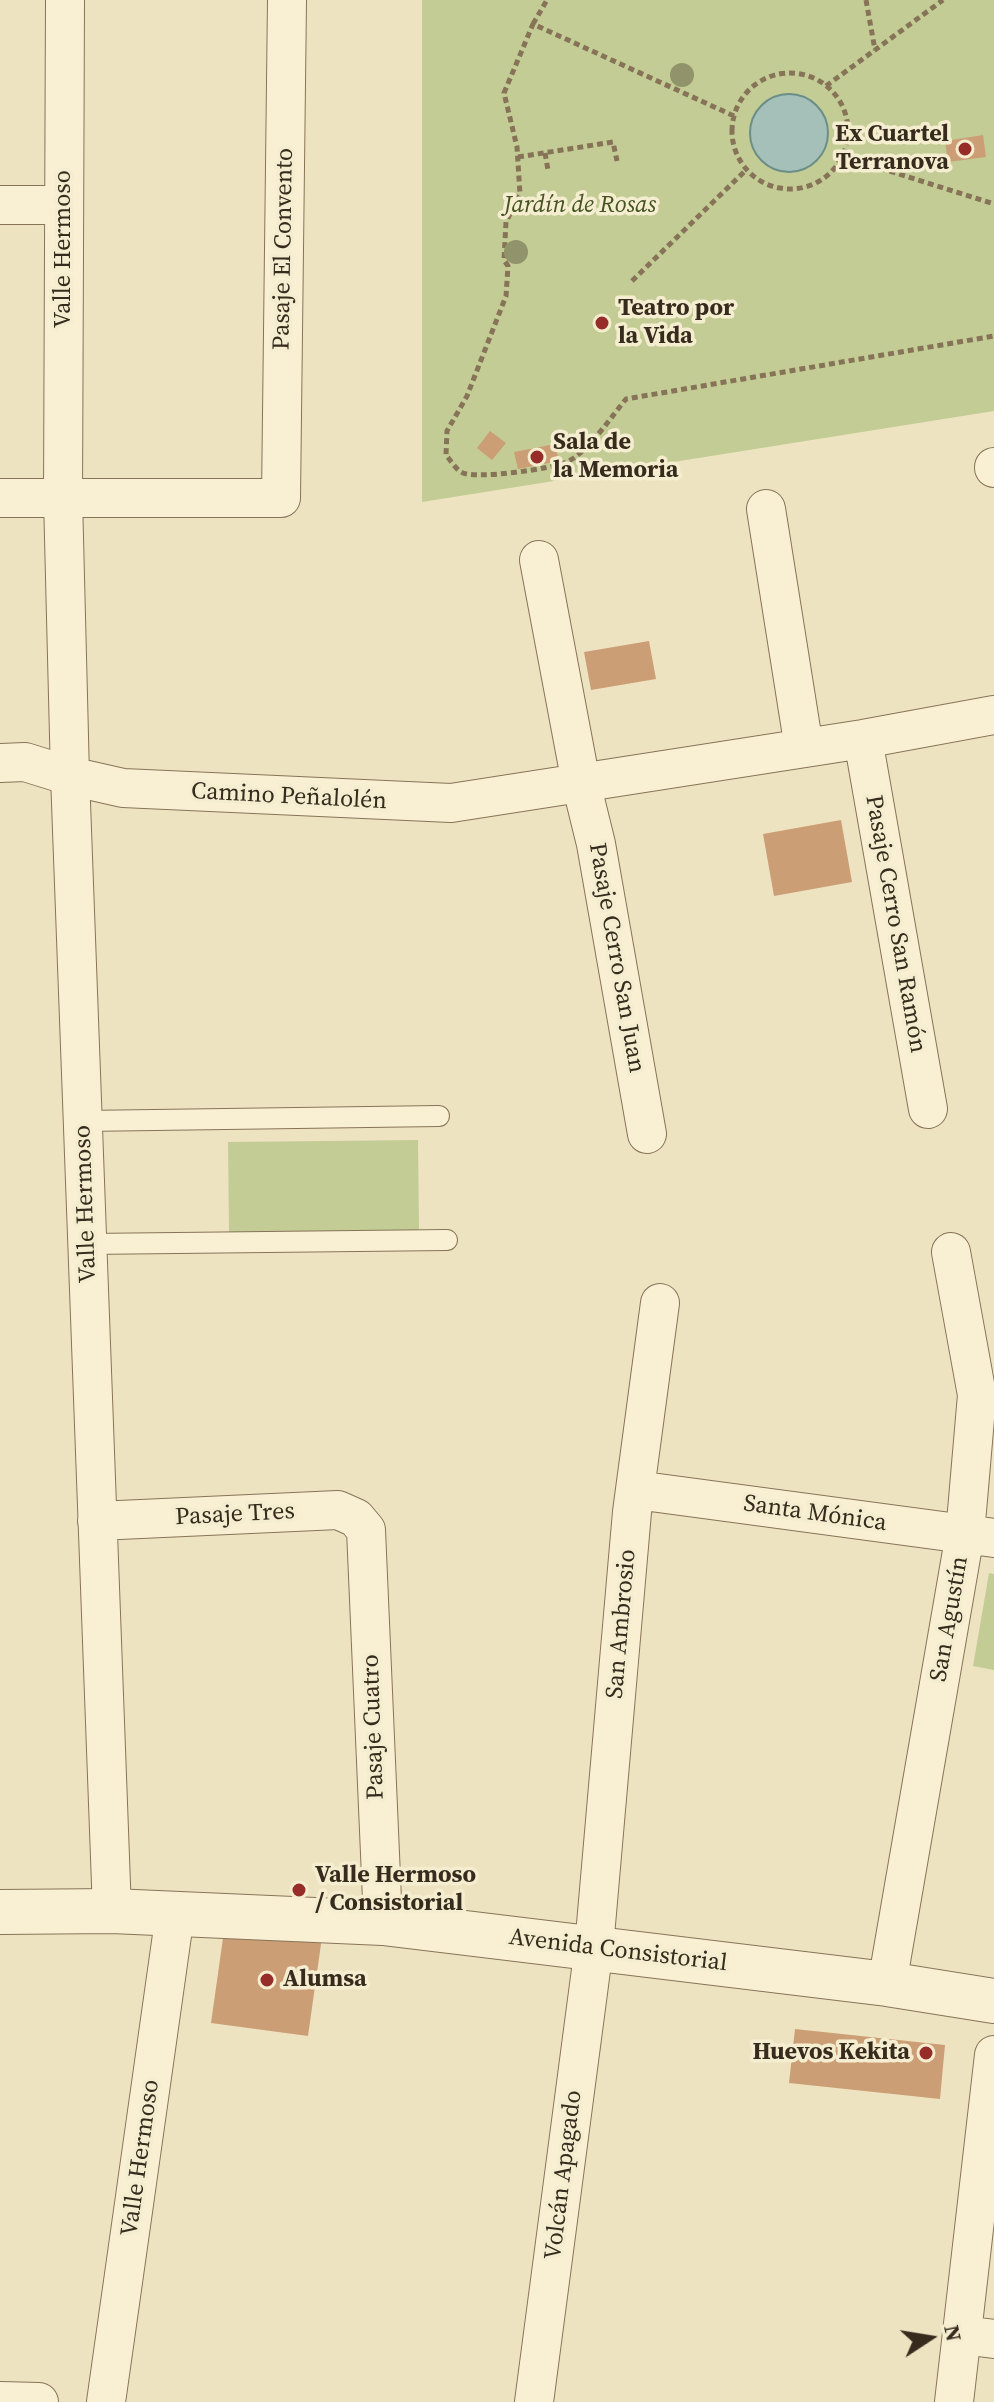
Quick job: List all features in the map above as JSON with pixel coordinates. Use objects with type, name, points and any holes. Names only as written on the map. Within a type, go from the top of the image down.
[{"type":"street","name":"Valle Hermoso","points":[[65,0],[63,498],[70,776],[112,1911]]},
{"type":"street","name":"Pasaje El Convento","points":[[63,498],[281,498],[287,0]]},
{"type":"street","points":[[0,205],[64,205]]},
{"type":"street","points":[[0,498],[63,498]]},
{"type":"street","points":[[766,509],[804,748]]},
{"type":"street","points":[[539,560],[581,783]]},
{"type":"street","name":"Camino Peñalolén","points":[[0,763],[25,762],[123,788],[451,803],[863,739],[994,715]]},
{"type":"street","name":"Pasaje Cerro San Ramón","points":[[863,739],[928,1109]]},
{"type":"street","name":"Pasaje Cerro San Juan","points":[[581,783],[596,844],[647,1134]]},
{"type":"street","name":"San Agustín","points":[[887,1984],[980,1536],[977,1395],[951,1252]]},
{"type":"street","name":"San Ambrosio","points":[[594,1947],[632,1512],[660,1303]]},
{"type":"street","name":"Santa Mónica","points":[[636,1490],[980,1536]]},
{"type":"street","name":"Pasaje Tres","points":[[97,1521],[338,1510],[356,1518],[366,1530]]},
{"type":"street","name":"Pasaje Cuatro","points":[[366,1530],[383,1923]]},
{"type":"street","name":"Avenida Consistorial","points":[[0,1912],[112,1911],[383,1923],[887,1984],[994,2001]]},
{"type":"street","name":"Valle Hermoso","points":[[106,2402],[175,1914]]},
{"type":"street","name":"Volcán Apagado","points":[[534,2402],[594,1947]]},
{"type":"street","points":[[954,2402],[978,2337],[994,2055]]},
{"type":"street","points":[[0,2401],[39,2402]]},
{"type":"lane","points":[[83,1121],[439,1116]]},
{"type":"lane","points":[[87,1244],[447,1240]]},
{"type":"path","points":[[547,0],[533,24],[504,93],[518,157],[520,194],[506,222],[506,296],[467,396],[447,431],[446,455],[460,472],[478,476],[567,462],[590,443],[626,399],[994,336]]},
{"type":"path","points":[[866,0],[875,50]]},
{"type":"path","points":[[826,86],[943,0]]},
{"type":"path","points":[[533,24],[734,116]]},
{"type":"path","points":[[791,73],[809,77],[826,86],[838,100],[846,118],[848,137],[842,156],[832,172],[817,183],[798,189],[779,189],[761,182],[746,170],[736,153],[732,134],[734,116],[742,98],[755,84],[772,76],[791,73]]},
{"type":"path","points":[[518,157],[613,142],[617,161]]},
{"type":"path","points":[[545,153],[548,170]]},
{"type":"path","points":[[842,156],[994,204]]},
{"type":"path","points":[[632,281],[746,170]]},
{"type":"green space","name":"Jardín de Rosas","points":[[422,0],[994,0],[994,411],[422,502]]},
{"type":"green space","points":[[418,1140],[419,1230],[229,1234],[228,1142]]},
{"type":"green space","points":[[989,1573],[994,1574],[994,1670],[973,1666]]},
{"type":"water","points":[[781,94],[797,94],[811,100],[822,111],[828,133],[822,155],[811,166],[797,172],[781,172],[767,166],[756,155],[750,141],[750,125],[756,111],[767,100]]},
{"type":"building","name":"Ex Cuartel Terranova","points":[[983,135],[986,157],[948,162],[945,141]]},
{"type":"building","points":[[490,431],[506,443],[492,460],[477,448]]},
{"type":"building","name":"Sala de la Memoria","points":[[555,444],[559,461],[518,469],[514,452]]},
{"type":"building","points":[[649,641],[656,679],[591,690],[584,652]]},
{"type":"building","points":[[841,820],[852,882],[774,896],[763,834]]},
{"type":"building","name":"Alumsa","points":[[224,1931],[322,1937],[308,2036],[211,2023]]},
{"type":"building","points":[[795,2029],[945,2045],[940,2099],[789,2083]]},
{"type":"place","name":"Ex Cuartel Terranova","points":[[965,149]]},
{"type":"place","name":"Teatro por la Vida","points":[[602,323]]},
{"type":"place","name":"Sala de la Memoria","points":[[537,457]]},
{"type":"place","name":"Valle Hermoso / Consistorial","points":[[299,1890]]},
{"type":"place","name":"Alumsa","points":[[267,1980]]},
{"type":"place","name":"Huevos Kekita","points":[[926,2053]]}]
